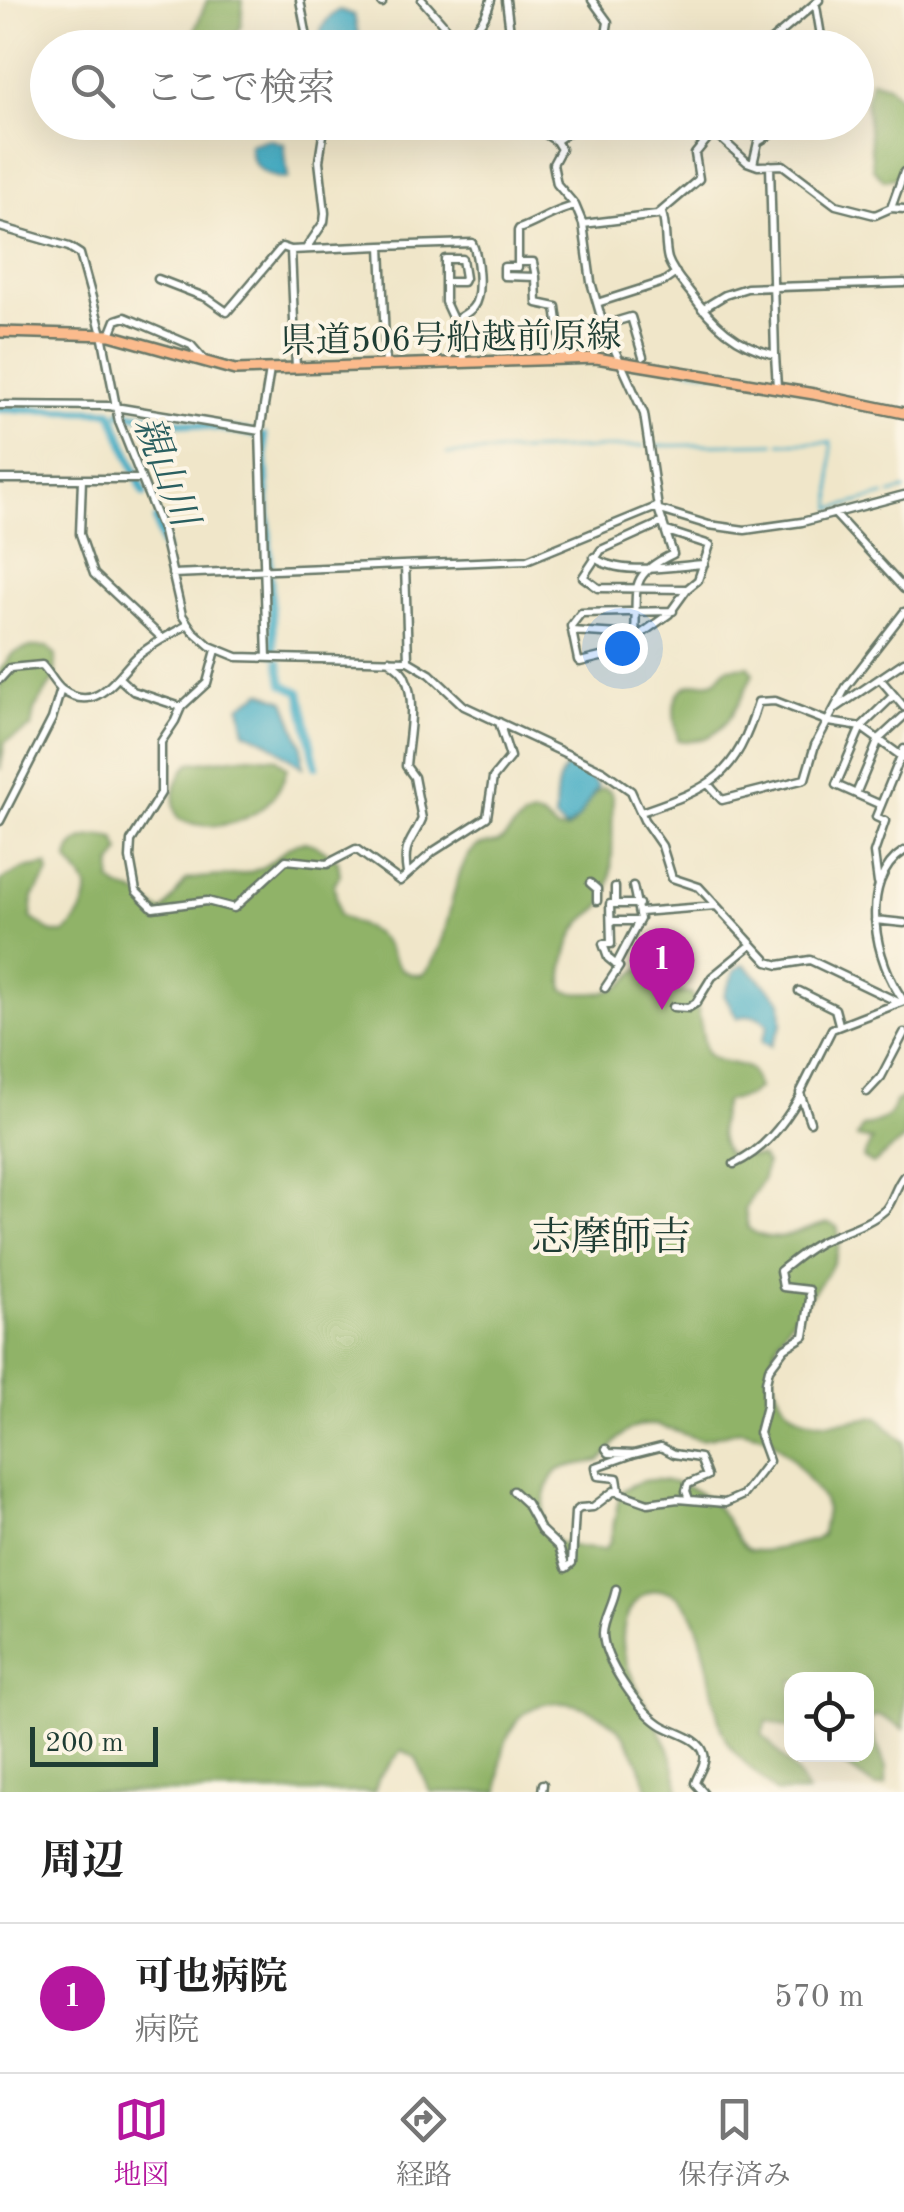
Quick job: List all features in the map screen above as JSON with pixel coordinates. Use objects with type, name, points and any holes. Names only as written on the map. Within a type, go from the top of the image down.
[{"type":"main road","name":"県道506号船越前原線","points":[[0,332],[106,334],[235,370],[563,358],[620,361],[904,413]]},
{"type":"street","points":[[300,0],[306,30]]},
{"type":"street","points":[[422,0],[450,30]]},
{"type":"street","points":[[475,30],[491,0]]},
{"type":"street","points":[[506,0],[510,30]]},
{"type":"street","points":[[592,0],[608,22],[607,30]]},
{"type":"street","points":[[785,30],[817,3]]},
{"type":"street","points":[[817,3],[821,30]]},
{"type":"street","points":[[307,248],[324,222],[319,161],[323,140]]},
{"type":"street","points":[[583,224],[662,213],[699,179],[695,154],[707,140]]},
{"type":"street","points":[[724,140],[753,164],[782,165],[845,209],[875,215],[892,208],[904,210]]},
{"type":"street","points":[[753,164],[761,140]]},
{"type":"street","points":[[556,141],[561,148],[553,164],[557,184],[575,206],[583,224],[590,282],[604,325],[644,414],[658,508],[673,554],[646,568],[635,590],[635,635]]},
{"type":"street","points":[[770,165],[777,388]]},
{"type":"street","points":[[892,208],[904,172]]},
{"type":"street","points":[[536,277],[504,276],[504,267],[518,267],[519,229],[535,224],[555,210],[575,206]]},
{"type":"street","points":[[662,213],[668,261],[702,310],[743,345],[775,355]]},
{"type":"street","points":[[0,227],[70,247],[80,254],[106,334],[116,408],[139,479],[163,532],[178,604],[188,624],[216,650],[238,657],[408,661],[430,674],[464,706],[617,779],[630,792],[662,846],[669,873],[699,887],[772,964],[810,960],[898,1002]]},
{"type":"street","points":[[158,279],[207,298],[227,312],[282,247],[291,250],[472,243],[478,254],[474,306],[453,322]]},
{"type":"street","points":[[381,246],[386,366]]},
{"type":"street","points":[[291,250],[296,369]]},
{"type":"street","points":[[444,282],[463,282],[466,278],[462,259],[445,259],[444,282],[445,302],[465,362]]},
{"type":"street","points":[[518,262],[533,262],[536,303],[556,307],[563,358]]},
{"type":"street","points":[[597,302],[664,282],[676,273]]},
{"type":"street","points":[[702,310],[739,290],[904,283]]},
{"type":"street","points":[[106,334],[116,320],[125,317],[192,345],[206,364]]},
{"type":"street","points":[[604,325],[631,317],[643,357]]},
{"type":"street","points":[[267,658],[260,431],[270,370]]},
{"type":"street","points":[[0,405],[116,408],[260,431]]},
{"type":"street","points":[[0,478],[139,479]]},
{"type":"street","points":[[82,479],[80,534],[94,574],[163,639]]},
{"type":"street","points":[[172,574],[527,560],[658,508],[736,530],[792,524],[904,494]]},
{"type":"street","points":[[834,513],[904,589]]},
{"type":"street","points":[[672,610],[586,610],[574,618],[571,631],[580,662],[614,654],[672,610],[698,580],[710,545],[665,526],[601,550],[584,574],[598,588],[687,589]]},
{"type":"street","points":[[594,557],[604,566],[704,564]]},
{"type":"street","points":[[405,566],[408,661]]},
{"type":"street","points":[[708,784],[722,800],[800,782],[806,776],[815,744],[851,679],[904,612]]},
{"type":"street","points":[[0,679],[10,668],[42,665],[61,689],[88,696],[106,691],[139,655],[188,624]]},
{"type":"street","points":[[571,631],[635,635]]},
{"type":"street","points":[[216,650],[207,683],[181,706],[176,721],[160,742],[160,792],[134,833],[129,850],[134,886],[153,908],[207,900],[234,908],[286,860],[327,864],[351,849],[359,850],[400,881],[434,851],[487,817],[494,778],[510,758],[499,722]]},
{"type":"street","points":[[389,660],[405,675],[409,690],[406,766],[414,776],[422,819],[410,836],[405,853],[408,874]]},
{"type":"street","points":[[835,709],[904,662]]},
{"type":"street","points":[[120,679],[132,691],[181,706]]},
{"type":"street","points":[[882,680],[904,707]]},
{"type":"street","points":[[0,821],[50,725],[61,689]]},
{"type":"street","points":[[881,805],[836,785],[861,728],[894,695]]},
{"type":"street","points":[[641,812],[683,798],[708,784],[739,753],[758,701],[781,702],[829,722],[861,728],[902,754],[876,817],[885,821],[874,854],[879,884],[876,920],[882,954],[896,991],[904,1001],[832,1029],[783,1127],[774,1131],[751,1156],[734,1164]]},
{"type":"street","points":[[856,794],[879,739],[904,716]]},
{"type":"street","points":[[879,884],[888,864],[904,851]]},
{"type":"street","points":[[590,883],[597,889],[594,902],[613,903],[639,913]]},
{"type":"street","points":[[616,965],[639,913],[633,886]]},
{"type":"street","points":[[605,988],[619,967],[608,958],[603,944],[611,944],[616,887]]},
{"type":"street","points":[[611,921],[639,913],[716,906]]},
{"type":"street","points":[[876,920],[904,923]]},
{"type":"street","points":[[673,1007],[688,1008],[696,1003],[727,962],[751,945]]},
{"type":"street","points":[[799,991],[835,1009],[839,1024]]},
{"type":"street","points":[[867,1092],[881,1077],[904,1033]]},
{"type":"street","points":[[800,1097],[810,1122]]},
{"type":"street","points":[[619,1490],[648,1502],[690,1500],[720,1504],[738,1499],[769,1461],[759,1432],[770,1369],[784,1348],[804,1336],[810,1298],[805,1287],[783,1287],[780,1271],[823,1241],[881,1214],[889,1207],[892,1193],[904,1176]]},
{"type":"street","points":[[606,1449],[609,1453],[633,1454],[661,1448],[700,1458],[707,1476],[688,1484],[690,1500]]},
{"type":"street","points":[[619,1490],[617,1478],[598,1476],[595,1470],[599,1464],[633,1454]]},
{"type":"street","points":[[513,1491],[526,1502],[558,1548],[566,1568],[572,1563],[575,1512],[594,1507],[619,1490]]},
{"type":"street","points":[[616,1590],[603,1633],[615,1665],[628,1692],[647,1713],[695,1742],[704,1752],[704,1763],[695,1782],[703,1792]]},
{"type":"green space","points":[[207,0],[243,0],[238,30],[195,30]]},
{"type":"green space","points":[[874,81],[888,85],[904,103],[904,168],[895,178],[884,180],[873,169],[870,140],[874,140]]},
{"type":"green space","points":[[48,647],[56,656],[55,677],[34,710],[31,728],[5,742],[0,770],[0,671],[13,653]]},
{"type":"green space","points":[[749,666],[753,674],[726,722],[706,738],[678,740],[674,710],[682,689],[715,681],[727,668]]},
{"type":"green space","points":[[249,756],[276,758],[287,768],[272,798],[260,810],[229,824],[212,826],[179,819],[174,805],[175,790],[190,763]]},
{"type":"green space","points":[[603,788],[613,797],[609,882],[603,903],[573,936],[565,964],[564,990],[584,994],[607,991],[623,984],[641,968],[651,966],[661,992],[691,993],[706,1053],[751,1070],[758,1088],[748,1096],[725,1101],[720,1128],[727,1153],[761,1157],[766,1164],[763,1178],[745,1209],[748,1228],[778,1237],[829,1223],[837,1227],[838,1247],[831,1267],[788,1324],[772,1367],[777,1391],[796,1414],[821,1422],[878,1417],[904,1442],[904,1729],[874,1716],[874,1672],[784,1672],[784,1726],[767,1721],[762,1734],[798,1775],[807,1792],[775,1792],[740,1758],[724,1735],[691,1612],[680,1598],[656,1590],[633,1605],[625,1622],[623,1640],[632,1678],[670,1752],[679,1792],[649,1792],[633,1751],[618,1729],[592,1711],[562,1703],[530,1710],[511,1730],[505,1744],[499,1792],[430,1792],[416,1758],[402,1750],[379,1777],[374,1792],[0,1792],[0,881],[23,869],[47,865],[49,873],[33,897],[31,918],[53,933],[65,933],[86,900],[86,884],[68,860],[73,846],[85,839],[115,839],[120,852],[112,865],[111,881],[163,912],[186,880],[250,872],[299,842],[309,843],[338,861],[340,875],[334,884],[339,915],[376,934],[405,971],[422,975],[439,948],[458,880],[475,848],[500,841],[533,815],[544,818],[557,830],[567,830]],"holes":[[[645,1425],[657,1425],[701,1440],[740,1430],[766,1436],[792,1458],[822,1498],[826,1509],[822,1535],[779,1548],[746,1548],[723,1515],[702,1495],[660,1480],[632,1485],[620,1493],[610,1542],[604,1550],[568,1545],[545,1533],[543,1506],[548,1486],[558,1470],[600,1461],[618,1439]]]},
{"type":"green space","points":[[904,1098],[904,1139],[873,1164],[863,1158],[872,1140],[857,1137],[862,1127],[883,1120],[895,1102]]},
{"type":"green space","points":[[874,1736],[886,1768],[886,1785],[875,1787],[840,1762],[874,1762]]},
{"type":"water","points":[[339,10],[354,15],[357,30],[322,30]]},
{"type":"water","points":[[272,140],[284,144],[288,178],[278,178],[255,164],[250,144]]},
{"type":"water","points":[[262,692],[285,701],[302,745],[303,767],[265,740],[245,732],[240,706]]},
{"type":"water","points":[[569,765],[598,786],[578,819],[566,829],[555,820],[558,783]]},
{"type":"water","points":[[744,964],[781,1000],[782,1024],[771,1046],[762,1042],[768,1025],[765,1021],[754,1016],[737,1018],[724,995],[735,970]]},
{"type":"waterway","points":[[627,358],[714,373]]},
{"type":"waterway","points":[[0,409],[111,411],[144,493]]},
{"type":"waterway","points":[[121,412],[192,424]]},
{"type":"waterway","points":[[198,425],[256,434]]},
{"type":"waterway","points":[[264,436],[270,567]]},
{"type":"waterway","points":[[780,443],[831,442],[832,509],[884,495]]},
{"type":"waterway","points":[[654,446],[774,443]]},
{"type":"waterway","points":[[447,454],[645,446]]},
{"type":"waterway","points":[[890,494],[904,490]]},
{"type":"waterway","name":"親山川","points":[[156,520],[164,550]]},
{"type":"waterway","points":[[270,576],[274,654]]},
{"type":"waterway","points":[[279,662],[283,684],[300,692],[316,766]]},
{"type":"place","name":"可也病院","points":[[662,1010]]},
{"type":"district","name":"志摩師吉","points":[[611,1240]]}]
